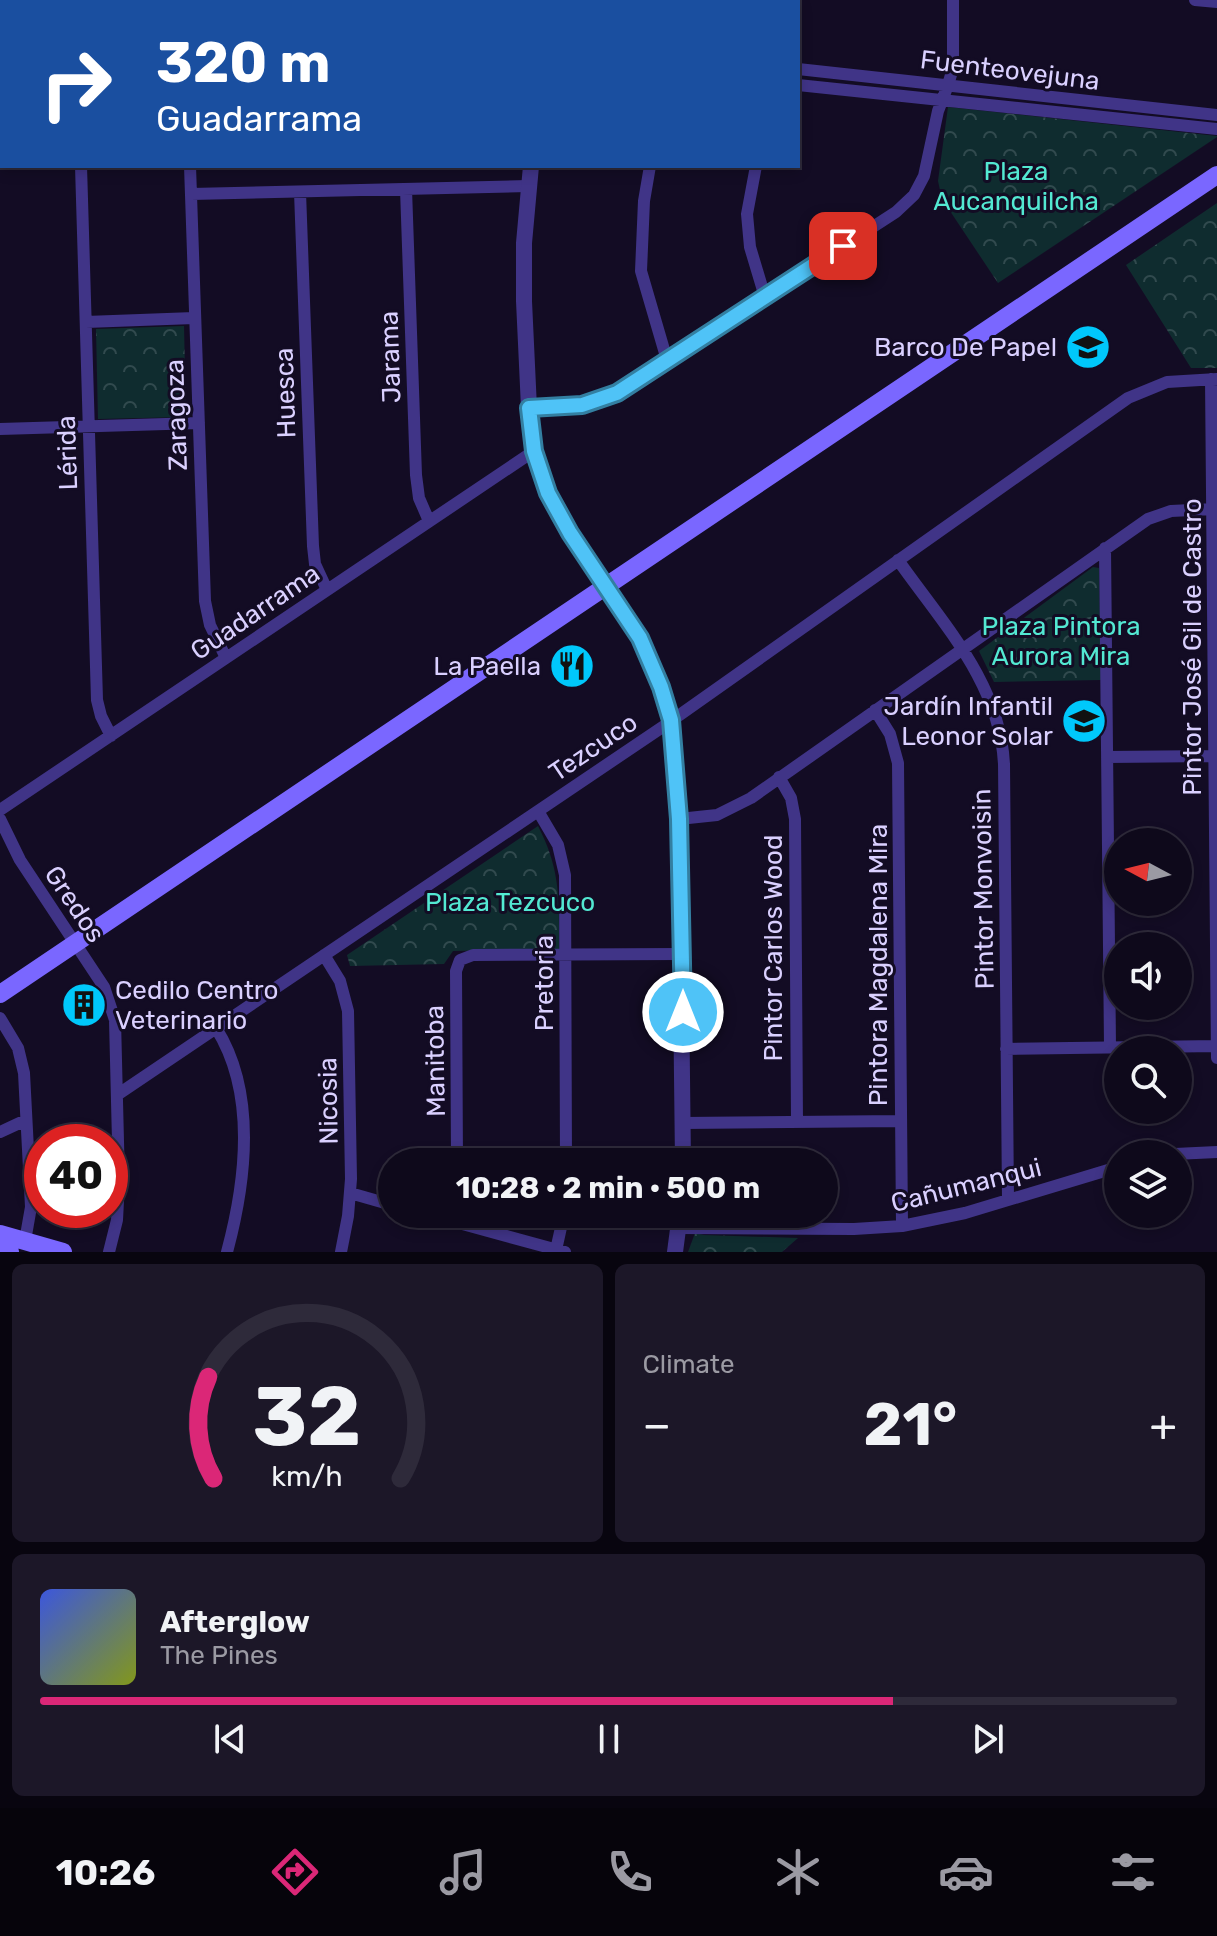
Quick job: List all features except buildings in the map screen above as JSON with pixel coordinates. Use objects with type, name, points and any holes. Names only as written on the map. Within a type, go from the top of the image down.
[{"type":"main road","points":[[0,994],[1217,175]]},
{"type":"main road","points":[[0,1234],[17,1246]]},
{"type":"main road","points":[[0,1249],[17,1246],[63,1252]]},
{"type":"street","points":[[529,408],[571,407],[594,402],[628,387],[896,212],[914,195],[924,176],[953,68],[953,0]]},
{"type":"street","points":[[1195,0],[1217,2]]},
{"type":"street","name":"Fuenteovejuna","points":[[800,69],[1217,115]]},
{"type":"street","name":"Fuenteovejuna","points":[[800,85],[1217,129]]},
{"type":"street","name":"Lérida","points":[[81,168],[97,700],[111,736]]},
{"type":"street","name":"Zaragoza","points":[[190,168],[205,601],[210,625],[226,658]]},
{"type":"street","points":[[531,168],[524,243],[529,408],[534,451],[542,479],[558,513],[640,638],[671,720],[679,819],[683,1148]]},
{"type":"street","points":[[650,168],[644,201],[641,271],[667,360]]},
{"type":"street","points":[[756,168],[747,214],[750,247],[765,297]]},
{"type":"street","points":[[191,194],[528,186]]},
{"type":"street","name":"Jarama","points":[[406,189],[416,475],[419,498],[429,521]]},
{"type":"street","name":"Huesca","points":[[300,192],[313,546],[315,564],[327,590]]},
{"type":"street","points":[[86,322],[194,318]]},
{"type":"street","name":"Pintor José Gil de Castro","points":[[1214,379],[1212,509],[1217,1058]]},
{"type":"street","name":"Tezcuco","points":[[117,1095],[671,720],[1128,398],[1167,382],[1214,379]]},
{"type":"street","points":[[0,429],[199,423]]},
{"type":"street","name":"Guadarrama","points":[[0,810],[534,451]]},
{"type":"street","points":[[679,819],[708,817],[729,811],[1105,548],[1159,514],[1212,509]]},
{"type":"street","points":[[1105,548],[1110,1036]]},
{"type":"street","name":"Pintor Monvoisin","points":[[898,560],[961,649],[991,698],[1003,746],[1008,1199]]},
{"type":"street","name":"Pintora Magdalena Mira","points":[[875,710],[890,734],[898,763],[902,1226]]},
{"type":"street","points":[[1107,757],[1216,756]]},
{"type":"street","name":"Pintor Carlos Wood","points":[[779,777],[791,798],[795,819],[797,1122]]},
{"type":"street","name":"Pretoria","points":[[538,811],[554,836],[564,865],[566,1148]]},
{"type":"street","name":"Gredos","points":[[0,819],[20,860],[111,1002],[115,1020],[117,1220],[109,1252]]},
{"type":"street","points":[[566,955],[682,954]]},
{"type":"street","name":"Nicosia","points":[[324,955],[340,981],[348,1011],[350,1193],[341,1252]]},
{"type":"street","name":"Manitoba","points":[[457,1148],[456,971],[460,960],[468,955],[566,955]]},
{"type":"street","points":[[0,1018],[22,1059],[31,1207],[17,1246]]},
{"type":"street","points":[[216,1028],[233,1059],[242,1101],[240,1190],[227,1252]]},
{"type":"street","points":[[1192,1046],[1217,1046]]},
{"type":"street","points":[[1006,1049],[1104,1047]]},
{"type":"street","points":[[0,1132],[26,1120]]},
{"type":"street","points":[[683,1123],[901,1121]]},
{"type":"street","points":[[1192,1153],[1217,1152]]},
{"type":"street","name":"Cañumanqui","points":[[838,1225],[902,1226],[965,1213],[1104,1171]]},
{"type":"street","points":[[350,1193],[378,1201]]},
{"type":"street","points":[[485,1228],[561,1251],[563,1228]]},
{"type":"street","points":[[675,1252],[679,1228]]},
{"type":"green space","name":"Plaza Aucanquilcha","points":[[948,107],[1217,137],[998,283],[942,199],[938,181]]},
{"type":"green space","points":[[1217,203],[1217,368],[1191,368],[1126,265]]},
{"type":"green space","points":[[184,326],[186,417],[98,419],[96,329]]},
{"type":"green space","name":"Plaza Pintora Aurora Mira","points":[[1093,567],[1099,568],[1101,680],[994,682],[979,651]]},
{"type":"green space","name":"Plaza Tezcuco","points":[[538,826],[555,872],[559,949],[453,951],[444,964],[350,966],[347,955]]},
{"type":"green space","points":[[695,1233],[798,1238],[782,1252],[688,1252]]},
{"type":"place","name":"Barco De Papel","points":[[1088,347]]},
{"type":"place","name":"La Paella","points":[[572,666]]},
{"type":"place","name":"Jardín Infantil Leonor Solar","points":[[1084,721]]},
{"type":"place","name":"Cedilo Centro Veterinario","points":[[84,1005]]},
{"type":"route","points":[[683,1012],[679,819],[671,720],[640,638],[570,533],[548,493],[534,451],[529,408],[571,407],[617,393],[843,246]]}]
